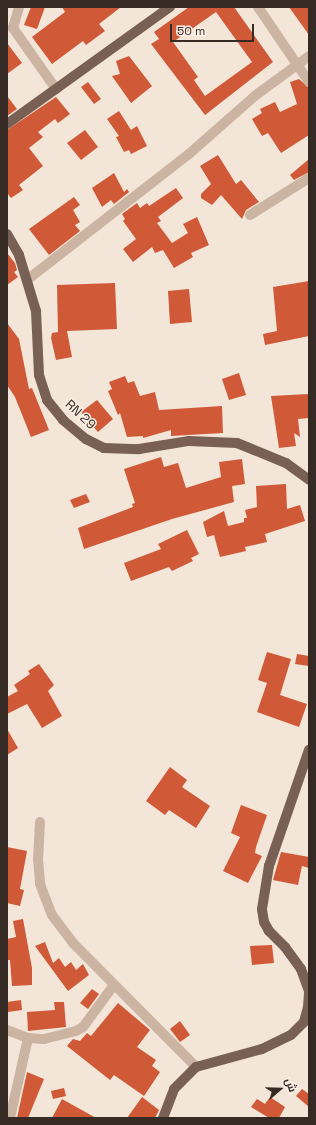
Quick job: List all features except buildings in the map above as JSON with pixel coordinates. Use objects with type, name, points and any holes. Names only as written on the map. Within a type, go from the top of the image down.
[{"type":"main road","points":[[7,124],[170,7]]},
{"type":"main road","name":"RN 29","points":[[7,234],[28,280],[36,311],[39,375],[47,400],[63,420],[86,439],[104,448],[139,449],[189,441],[237,443],[286,463],[309,480]]},
{"type":"main road","points":[[163,1118],[174,1089],[196,1067],[262,1049],[291,1035],[304,1022],[308,1007],[309,991],[301,969],[285,947],[269,931],[264,922],[262,909],[269,866],[309,750]]},
{"type":"street","points":[[18,7],[13,28],[56,89]]},
{"type":"street","points":[[258,7],[298,63],[309,82]]},
{"type":"street","points":[[28,280],[189,154],[298,63],[309,56]]},
{"type":"street","points":[[250,215],[309,178]]},
{"type":"street","points":[[40,822],[38,860],[40,884],[52,915],[74,944],[196,1067]]},
{"type":"street","points":[[7,1030],[28,1038],[44,1039],[76,1031],[83,1027],[114,985]]},
{"type":"street","points":[[10,1118],[28,1038]]}]
